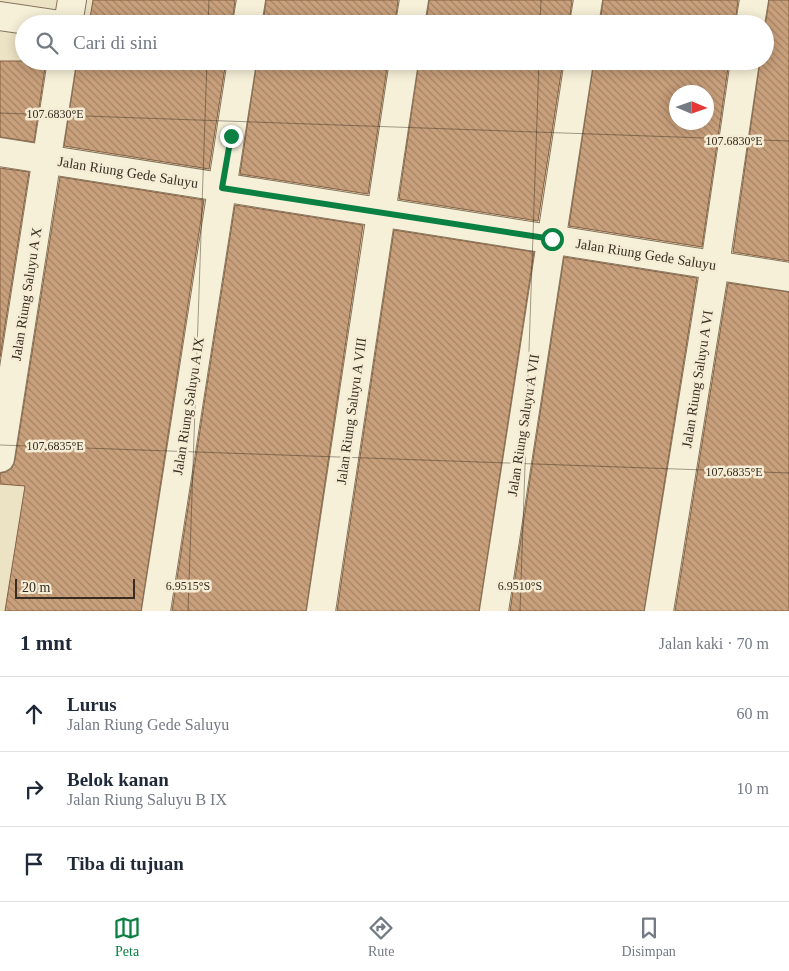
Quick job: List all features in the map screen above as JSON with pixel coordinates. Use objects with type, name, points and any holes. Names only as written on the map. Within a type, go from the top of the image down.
[{"type":"street","points":[[70,15],[72,0]]},
{"type":"street","points":[[248,15],[251,0]]},
{"type":"street","points":[[412,15],[414,0]]},
{"type":"street","points":[[586,15],[588,0]]},
{"type":"street","points":[[752,15],[754,0]]},
{"type":"street","points":[[0,16],[15,18]]},
{"type":"street","name":"Jalan Riung Saluyu A X","points":[[0,458],[61,70]]},
{"type":"street","name":"Jalan Riung Saluyu A IX","points":[[156,611],[241,70]]},
{"type":"street","name":"Jalan Riung Saluyu A VIII","points":[[321,611],[403,70]]},
{"type":"street","name":"Jalan Riung Saluyu A VII","points":[[494,611],[578,70]]},
{"type":"street","name":"Jalan Riung Saluyu A VI","points":[[659,611],[715,265],[744,70]]},
{"type":"street","name":"Jalan Riung Gede Saluyu","points":[[0,152],[46,159],[221,194],[380,212],[789,277]]},
{"type":"building","points":[[93,0],[235,0],[233,15],[90,15]]},
{"type":"building","points":[[266,0],[398,0],[396,15],[264,15]]},
{"type":"building","points":[[429,0],[572,0],[570,15],[427,15]]},
{"type":"building","points":[[603,0],[738,0],[736,15],[601,15]]},
{"type":"building","points":[[769,0],[789,0],[789,261],[733,252],[759,70],[774,70],[774,15],[767,15]]},
{"type":"building","points":[[0,61],[15,61],[15,70],[45,70],[34,142],[0,137]]},
{"type":"building","points":[[76,70],[225,70],[209,169],[64,146]]},
{"type":"building","points":[[256,70],[387,70],[368,194],[240,174]]},
{"type":"building","points":[[418,70],[562,70],[538,221],[399,199]]},
{"type":"building","points":[[593,70],[728,70],[702,247],[569,226]]},
{"type":"building","points":[[0,168],[29,172],[0,357]]},
{"type":"building","points":[[60,177],[204,200],[141,611],[5,611],[25,486],[0,484],[0,473],[12,468],[15,460]]},
{"type":"building","points":[[235,205],[363,225],[306,611],[172,611]]},
{"type":"building","points":[[394,230],[534,252],[479,611],[337,611]]},
{"type":"building","points":[[564,257],[697,278],[644,611],[510,611]]},
{"type":"building","points":[[728,283],[789,292],[789,611],[675,611]]},
{"type":"route","points":[[231,136],[222,188],[552,239]]}]
